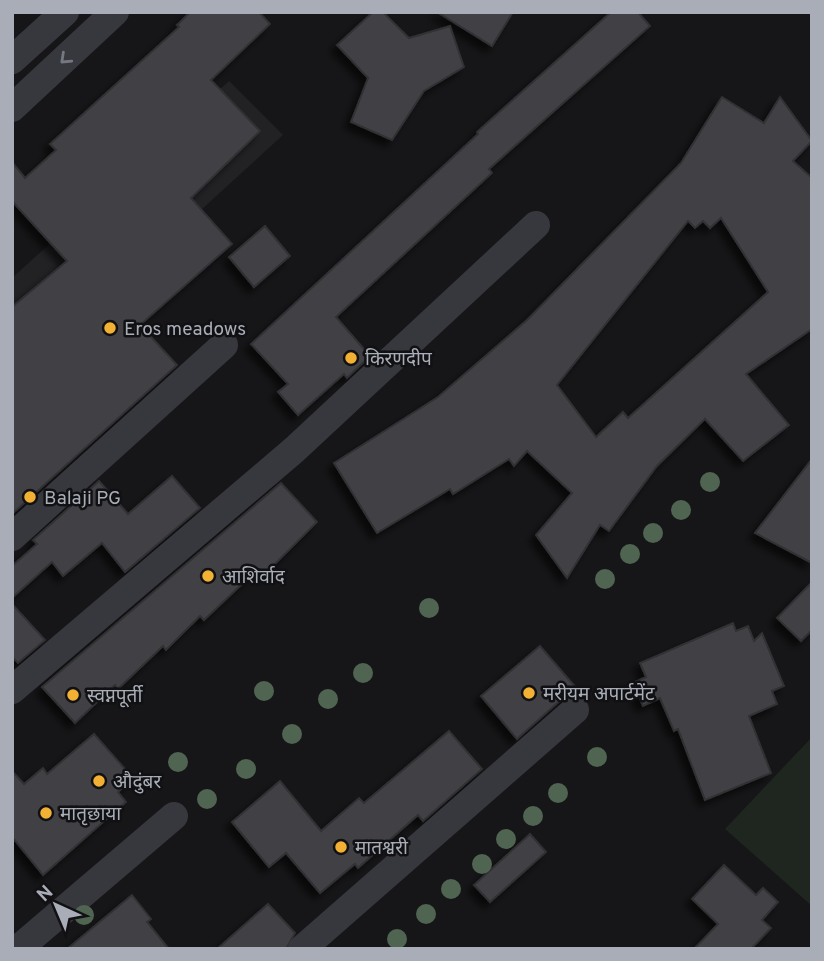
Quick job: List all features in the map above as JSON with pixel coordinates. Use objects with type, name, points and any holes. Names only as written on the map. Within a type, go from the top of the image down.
[{"type":"street","points":[[12,60],[65,12]]},
{"type":"street","points":[[12,108],[115,12]]},
{"type":"street","points":[[12,690],[294,450],[536,226]]},
{"type":"street","points":[[12,537],[224,345]]},
{"type":"street","points":[[302,949],[575,710]]},
{"type":"street","points":[[18,949],[174,816]]},
{"type":"shaded area","points":[[229,81],[283,135],[12,383],[12,278]]},
{"type":"shaded area","points":[[812,737],[812,906],[725,829]]},
{"type":"building","points":[[190,12],[259,12],[270,24],[211,80],[260,131],[191,198],[232,244],[140,325],[177,365],[12,514],[12,307],[67,261],[12,201],[12,162],[25,178],[56,150],[50,144],[179,27],[177,25]]},
{"type":"building","points":[[373,12],[383,12],[409,38],[450,26],[464,67],[424,91],[392,140],[351,122],[368,78],[337,45]]},
{"type":"building","points":[[437,12],[513,12],[492,46]]},
{"type":"building","points":[[611,12],[638,12],[650,26],[489,169],[492,173],[336,317],[370,356],[347,378],[344,374],[298,415],[278,392],[288,384],[251,344],[478,134],[477,132]]},
{"type":"building","points":[[722,97],[764,123],[780,97],[812,141],[793,161],[812,178],[812,329],[746,374],[789,425],[743,461],[705,419],[657,466],[609,531],[600,525],[567,578],[536,535],[572,493],[527,451],[514,466],[509,459],[453,494],[450,489],[377,533],[334,463],[438,397],[527,320],[681,163]],"holes":[[[721,218],[768,292],[628,418],[623,412],[596,437],[557,385],[688,221],[695,228],[703,221],[710,228]]]},
{"type":"building","points":[[265,226],[290,256],[254,287],[229,257]]},
{"type":"building","points":[[812,459],[812,563],[755,533]]},
{"type":"building","points":[[172,476],[200,508],[125,572],[102,543],[63,576],[52,562],[12,598],[12,566],[37,544],[33,540],[99,481],[128,514]]},
{"type":"building","points":[[281,483],[317,522],[263,576],[258,569],[204,620],[200,616],[166,650],[163,646],[118,689],[115,685],[75,723],[42,687]]},
{"type":"building","points":[[812,582],[812,630],[801,641],[777,618]]},
{"type":"building","points":[[12,604],[45,640],[18,663],[12,657]]},
{"type":"building","points":[[733,623],[736,631],[748,626],[754,641],[762,633],[784,686],[772,691],[777,704],[749,716],[771,773],[705,800],[678,729],[674,731],[660,698],[643,706],[633,683],[646,677],[640,663]]},
{"type":"building","name":"मरीयम अपार्टमेंट","points":[[540,646],[578,690],[564,697],[517,739],[481,696]]},
{"type":"building","points":[[449,731],[482,769],[423,821],[418,815],[358,868],[355,864],[320,893],[286,853],[269,867],[232,822],[280,781],[321,831],[359,798],[364,803]]},
{"type":"building","points":[[94,734],[133,778],[118,792],[126,802],[43,875],[12,837],[12,771],[24,784],[43,768],[47,774]]},
{"type":"building","points":[[530,834],[546,852],[490,902],[474,885]]},
{"type":"building","points":[[724,865],[756,895],[763,888],[778,902],[762,920],[771,928],[751,949],[694,949],[718,924],[692,899]]},
{"type":"building","points":[[132,895],[151,919],[147,922],[169,949],[67,949]]},
{"type":"building","points":[[268,904],[295,933],[286,949],[217,949]]},
{"type":"place","name":"Eros meadows","points":[[110,328]]},
{"type":"place","name":"किरणदीप","points":[[351,358]]},
{"type":"place","name":"Balaji PG","points":[[30,497]]},
{"type":"place","name":"आशिर्वाद","points":[[208,576]]},
{"type":"place","name":"मरीयम अपार्टमेंट","points":[[529,693]]},
{"type":"place","name":"स्वप्नपूर्ती","points":[[73,695]]},
{"type":"place","name":"औदुंबर","points":[[99,781]]},
{"type":"place","name":"मातृछाया","points":[[46,813]]},
{"type":"place","name":"मातश्वरी","points":[[341,847]]}]
